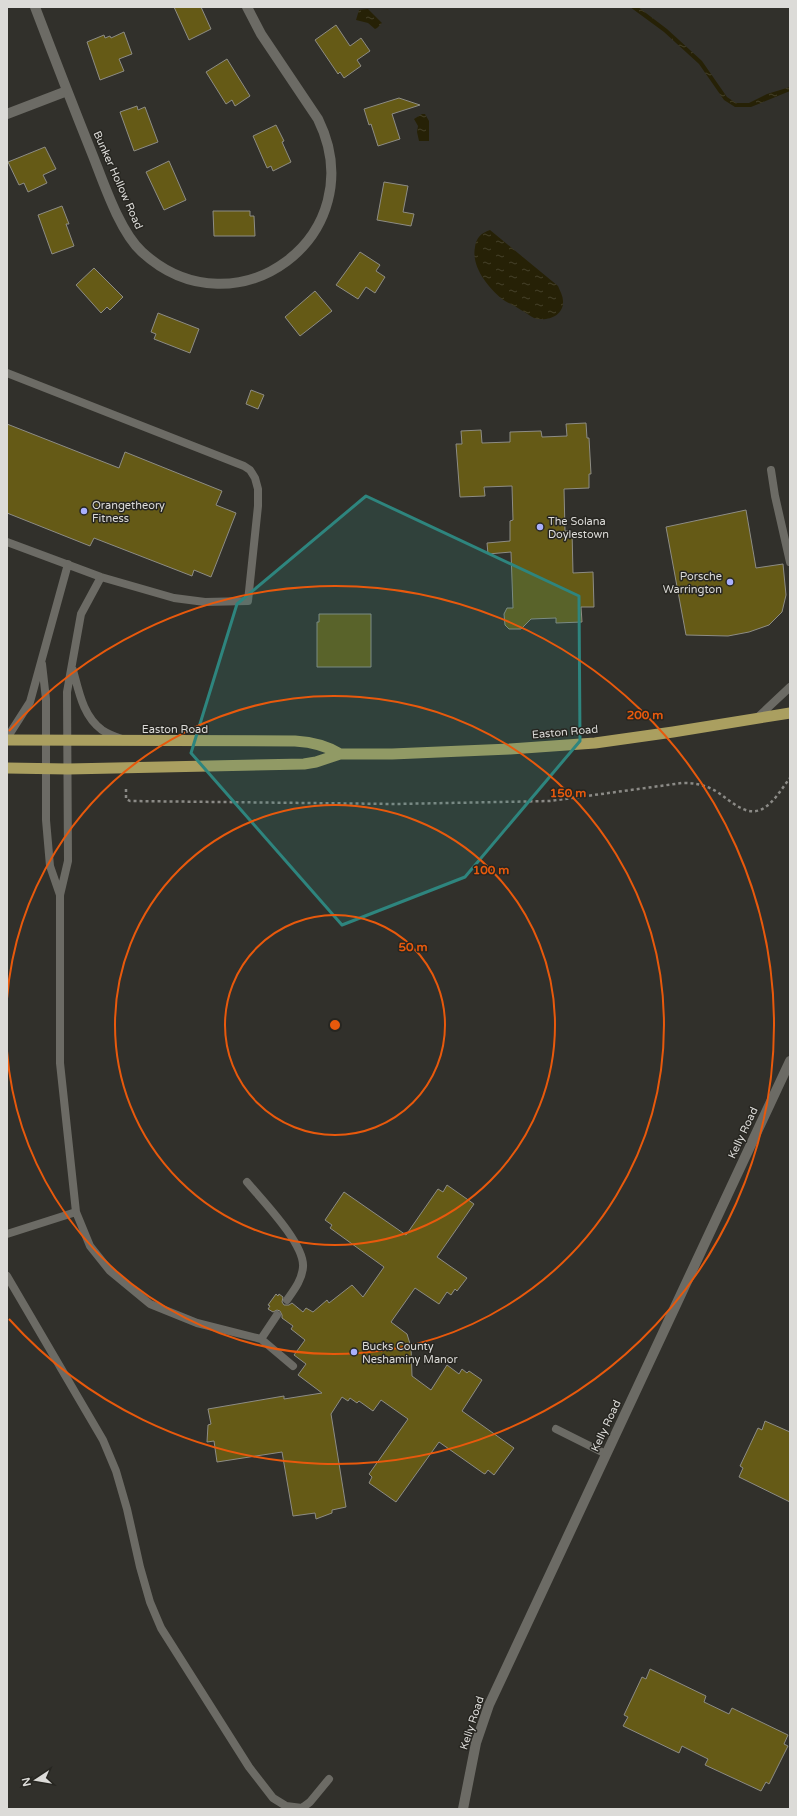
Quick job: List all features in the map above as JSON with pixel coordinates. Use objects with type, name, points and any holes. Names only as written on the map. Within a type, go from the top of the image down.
[{"type":"highway","name":"Easton Road","points":[[7,768],[68,769],[304,764],[316,762],[340,754],[392,754],[510,749],[595,743],[790,713]]},
{"type":"highway","name":"Easton Road","points":[[7,739],[67,741],[295,741],[312,742],[332,749],[340,754]]},
{"type":"street","name":"Bunker Hollow Road","points":[[35,7],[67,91],[124,227],[141,252],[159,266],[183,277],[198,281],[222,284],[258,278],[272,271],[297,254],[312,236],[320,223],[332,184],[332,161],[325,132],[318,119],[261,34],[247,7]]},
{"type":"street","points":[[7,114],[67,91]]},
{"type":"street","name":"Kelly Road","points":[[463,1809],[476,1743],[489,1705],[790,1060]]},
{"type":"lane","points":[[7,373],[235,462],[250,470],[255,478],[258,489],[258,506],[248,601],[205,602],[174,598],[101,577],[7,542]]},
{"type":"lane","points":[[771,470],[775,496],[790,562]]},
{"type":"lane","points":[[7,739],[30,702],[42,664],[68,564]]},
{"type":"lane","points":[[101,577],[81,614],[67,692],[68,862],[60,895],[60,1064],[76,1212],[90,1246],[105,1265],[110,1271],[150,1304],[197,1323],[261,1339],[293,1366]]},
{"type":"lane","points":[[42,664],[46,699],[46,820],[50,866],[60,895]]},
{"type":"lane","points":[[72,668],[84,709],[92,720],[103,731],[126,741]]},
{"type":"lane","points":[[756,719],[790,687]]},
{"type":"lane","points":[[247,1182],[294,1239],[301,1253],[303,1267],[299,1283],[287,1300]]},
{"type":"lane","points":[[7,1234],[76,1212]]},
{"type":"lane","points":[[7,1276],[104,1440],[116,1472],[127,1509],[140,1567],[150,1602],[161,1628],[249,1767],[273,1798],[286,1806],[302,1808],[310,1802],[329,1779]]},
{"type":"lane","points":[[261,1339],[277,1314]]},
{"type":"lane","points":[[556,1429],[606,1454]]},
{"type":"path","points":[[126,789],[126,798],[130,801],[396,804],[550,801],[669,784],[688,783],[704,785],[733,803],[750,811],[764,808],[773,800],[790,778]]},
{"type":"highlighted area","points":[[366,496],[579,596],[580,741],[465,877],[342,925],[191,753],[237,604]]},
{"type":"water","points":[[630,7],[638,7],[667,29],[702,61],[727,97],[736,103],[749,103],[767,94],[790,87],[790,91],[751,107],[735,107],[724,100],[699,64],[664,32]]},
{"type":"water","points":[[368,9],[382,23],[375,29],[368,23],[356,20],[359,10]]},
{"type":"water","points":[[422,114],[425,114],[429,121],[429,141],[419,141],[417,132],[418,126],[414,119]]},
{"type":"water","points":[[490,230],[558,286],[562,295],[563,306],[558,314],[554,317],[544,319],[534,318],[502,299],[486,283],[478,269],[474,254],[478,238]]},
{"type":"building","points":[[174,7],[201,7],[211,29],[189,40]]},
{"type":"building","points":[[336,25],[350,46],[361,38],[370,51],[357,60],[361,66],[344,78],[340,72],[338,74],[315,40]]},
{"type":"building","points":[[124,32],[132,54],[119,59],[124,71],[100,80],[87,42],[104,35],[105,38],[110,36],[111,38]]},
{"type":"building","points":[[227,59],[250,96],[235,106],[232,100],[226,104],[206,72]]},
{"type":"building","points":[[399,98],[420,105],[392,114],[400,139],[378,146],[371,124],[369,125],[364,109]]},
{"type":"building","points":[[137,106],[138,110],[145,107],[158,142],[134,151],[120,112]]},
{"type":"building","points":[[276,125],[284,141],[282,142],[291,162],[273,171],[271,166],[267,168],[253,136]]},
{"type":"building","points":[[45,147],[56,169],[43,175],[47,183],[28,192],[24,183],[19,185],[8,162]]},
{"type":"building","points":[[169,161],[186,200],[164,210],[146,172]]},
{"type":"building","points":[[384,182],[408,186],[403,212],[414,214],[411,226],[377,220]]},
{"type":"building","points":[[62,206],[69,224],[66,224],[74,246],[52,254],[38,215]]},
{"type":"building","points":[[213,211],[250,211],[250,216],[254,216],[255,236],[214,236]]},
{"type":"building","points":[[360,252],[380,265],[376,271],[385,277],[375,293],[366,287],[358,299],[336,285]]},
{"type":"building","points":[[94,268],[123,297],[110,310],[107,307],[101,313],[76,285]]},
{"type":"building","points":[[315,291],[332,311],[300,336],[285,317]]},
{"type":"building","points":[[158,313],[199,329],[190,353],[154,339],[156,334],[151,332]]},
{"type":"building","points":[[251,390],[264,395],[258,409],[246,404]]},
{"type":"building","name":"The Solana Doylestown","points":[[586,423],[587,438],[589,438],[591,474],[589,474],[589,488],[564,489],[565,531],[572,531],[573,573],[593,572],[594,607],[581,607],[582,622],[556,623],[556,618],[531,619],[521,629],[509,629],[505,625],[504,614],[507,608],[513,608],[511,552],[488,554],[487,543],[510,541],[510,521],[513,520],[512,486],[484,487],[485,496],[460,497],[456,444],[462,444],[461,431],[481,430],[482,443],[510,442],[510,432],[541,431],[542,437],[567,436],[566,424]]},
{"type":"building","points":[[7,424],[119,468],[125,452],[222,491],[216,505],[236,513],[211,577],[194,570],[192,576],[94,538],[90,546],[7,513]]},
{"type":"building","name":"Porsche Warrington","points":[[746,510],[756,568],[783,564],[786,595],[782,612],[769,625],[749,632],[728,636],[686,635],[666,527]]},
{"type":"building","points":[[319,614],[371,614],[371,667],[317,667],[317,622],[319,622]]},
{"type":"building","name":"Bucks County Neshaminy Manor","points":[[447,1185],[474,1204],[437,1257],[467,1278],[457,1291],[455,1289],[451,1295],[447,1292],[439,1304],[415,1288],[391,1322],[407,1334],[411,1347],[412,1376],[431,1390],[447,1365],[459,1374],[462,1369],[467,1373],[469,1371],[482,1380],[462,1411],[514,1448],[494,1475],[488,1470],[485,1474],[483,1473],[439,1442],[396,1502],[369,1483],[372,1477],[369,1474],[408,1419],[381,1400],[373,1411],[359,1401],[357,1403],[350,1398],[348,1401],[342,1397],[331,1414],[346,1507],[332,1510],[332,1513],[316,1519],[315,1513],[293,1516],[282,1452],[217,1462],[214,1441],[207,1442],[208,1425],[211,1424],[208,1409],[284,1396],[284,1399],[322,1393],[298,1375],[306,1364],[294,1355],[305,1340],[291,1329],[293,1326],[282,1318],[280,1311],[277,1310],[273,1312],[268,1309],[270,1306],[268,1305],[276,1294],[278,1296],[279,1294],[283,1297],[282,1302],[284,1305],[289,1305],[292,1303],[303,1312],[306,1308],[313,1312],[327,1300],[329,1303],[352,1285],[363,1297],[384,1267],[330,1228],[332,1225],[325,1220],[344,1192],[406,1235],[438,1189],[443,1192]]},
{"type":"building","points":[[765,1421],[790,1432],[790,1502],[739,1477],[743,1468],[740,1466],[758,1428],[762,1430]]},
{"type":"building","points":[[650,1669],[706,1696],[704,1702],[729,1714],[732,1708],[788,1735],[784,1744],[788,1746],[769,1784],[766,1782],[761,1791],[705,1765],[708,1759],[682,1746],[679,1753],[623,1726],[628,1717],[624,1715],[642,1677],[646,1679]]},
{"type":"place","name":"Orangetheory Fitness","points":[[84,511]]},
{"type":"place","name":"The Solana Doylestown","points":[[540,527]]},
{"type":"place","name":"Porsche Warrington","points":[[730,582]]},
{"type":"place","name":"Bucks County Neshaminy Manor","points":[[354,1352]]}]
